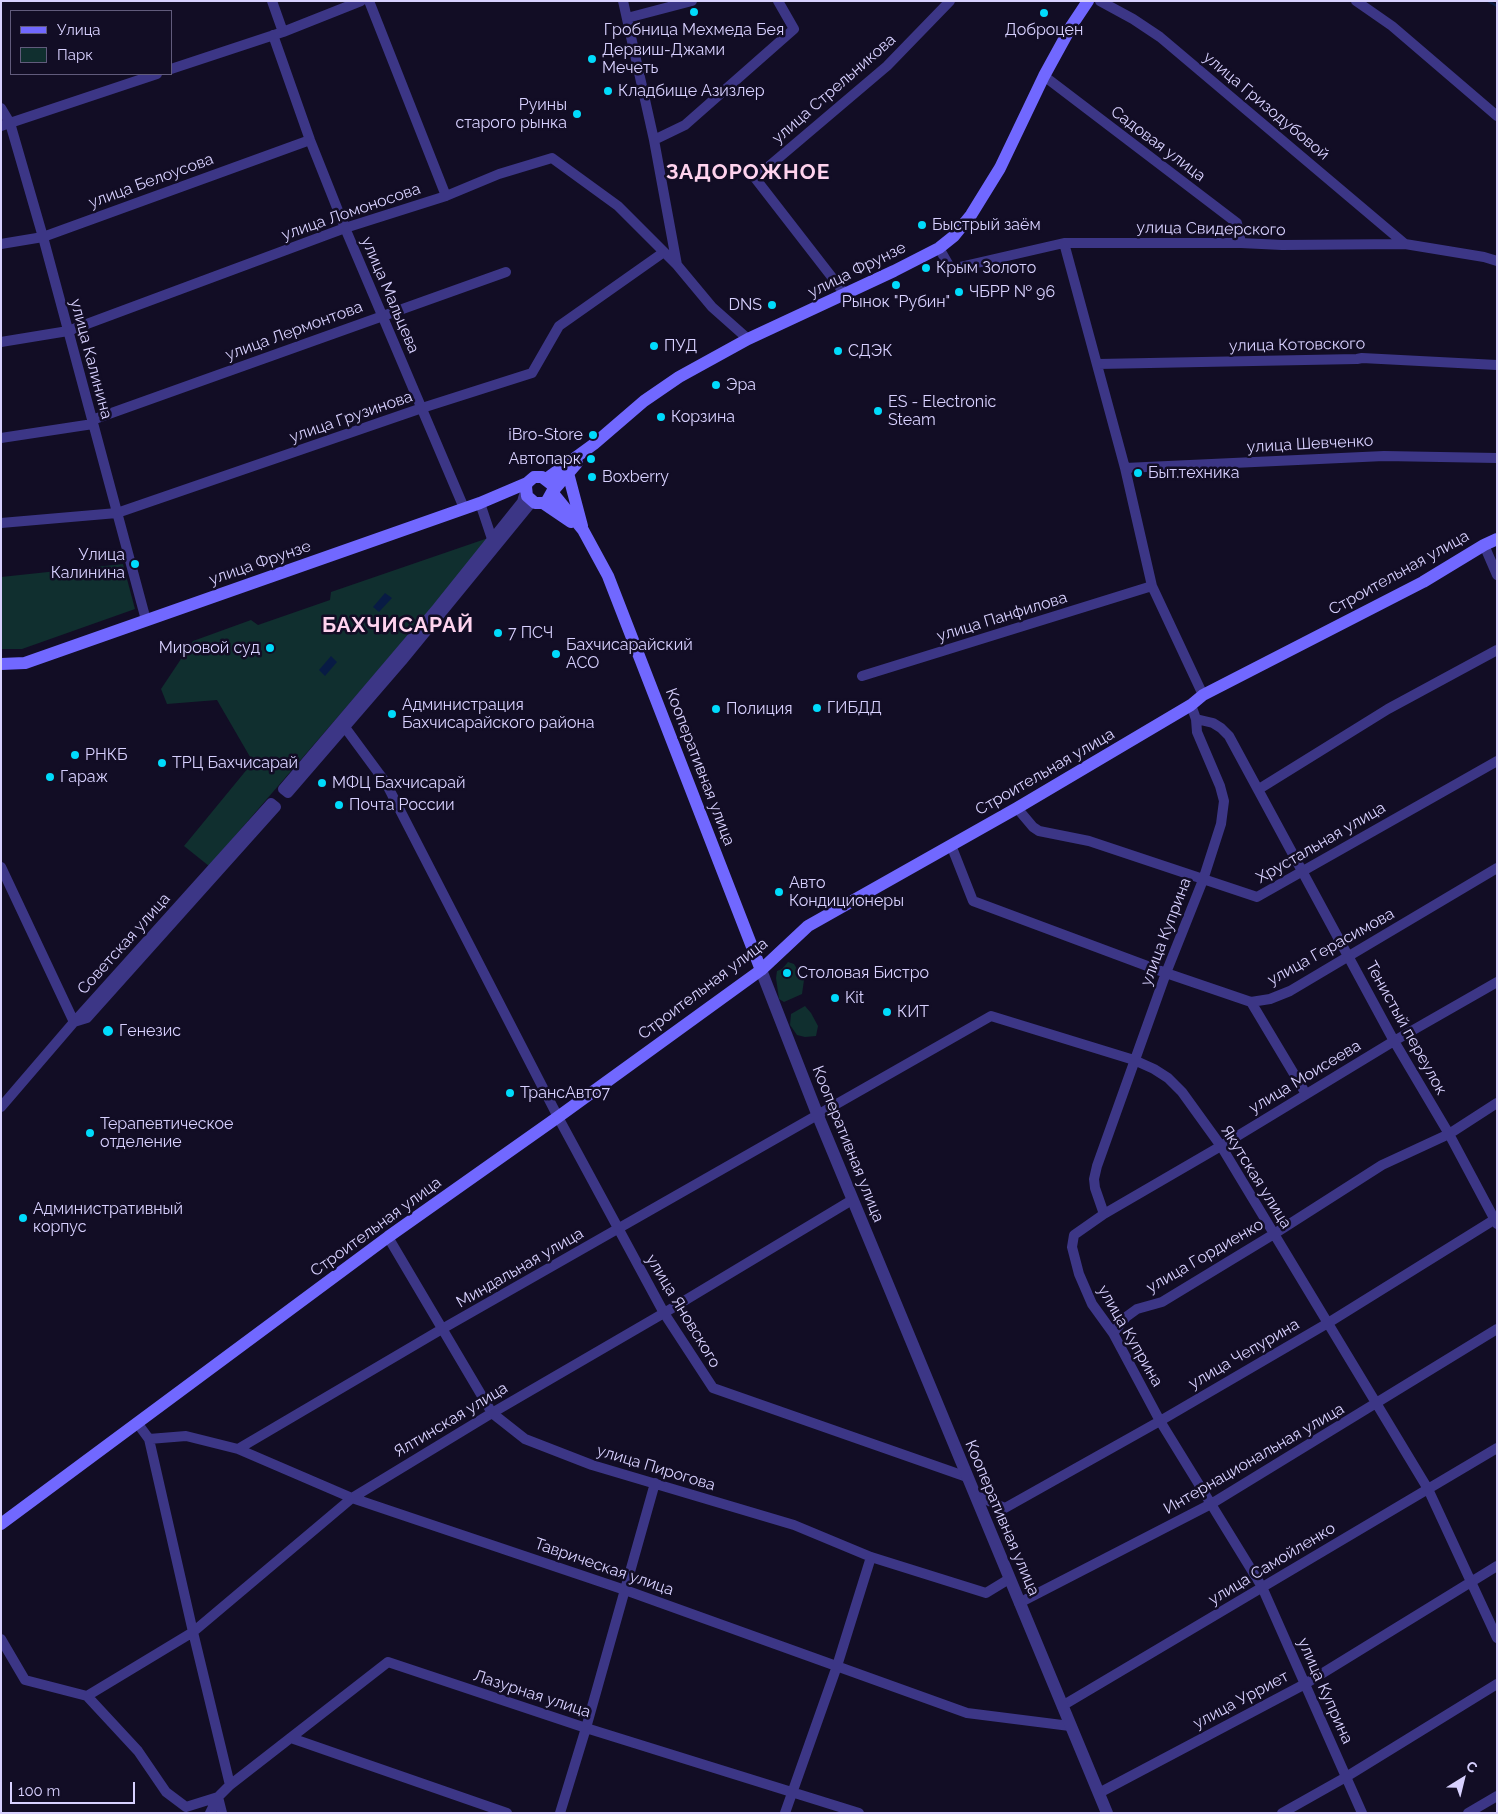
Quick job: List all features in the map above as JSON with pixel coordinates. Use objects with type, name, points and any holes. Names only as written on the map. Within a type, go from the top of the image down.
[{"type":"main road","name":"улица Фрунзе","points":[[1,664],[25,663],[480,502],[531,495],[534,478],[542,477],[546,479],[594,444],[644,401],[679,376],[748,340],[939,248],[954,236],[971,214],[1000,168],[1044,76],[1072,25],[1088,1]]},
{"type":"main road","points":[[531,495],[550,498],[552,492],[594,444]]},
{"type":"main road","points":[[568,473],[583,530]]},
{"type":"main road","name":"Кооперативная улица","points":[[546,479],[551,484],[552,492],[583,530],[608,576],[762,970]]},
{"type":"main road","points":[[531,495],[583,530]]},
{"type":"main road","name":"Строительная улица","points":[[1,1524],[388,1237],[762,970],[808,926],[1017,808],[1191,705],[1203,695],[1423,582],[1484,545],[1497,540]]},
{"type":"street","name":"улица Мальцева","points":[[272,1],[278,33],[310,140],[345,228],[464,508]]},
{"type":"street","points":[[172,69],[278,33],[361,1]]},
{"type":"street","points":[[369,1],[446,196]]},
{"type":"street","points":[[623,1],[654,140],[677,266]]},
{"type":"street","points":[[627,18],[692,1]]},
{"type":"street","points":[[654,140],[685,125],[794,29],[778,1]]},
{"type":"street","name":"улица Стрельникова","points":[[845,294],[755,178],[887,66],[950,1]]},
{"type":"street","name":"улица Гризодубовой","points":[[1100,1],[1133,19],[1160,37],[1405,244]]},
{"type":"street","points":[[1356,1],[1392,26],[1497,116]]},
{"type":"street","points":[[6,125],[154,75]]},
{"type":"street","name":"Садовая улица","points":[[1044,76],[1237,223],[1241,243]]},
{"type":"street","name":"улица Калинина","points":[[1,108],[43,237],[146,620]]},
{"type":"street","name":"улица Белоусова","points":[[1,244],[43,237],[310,140]]},
{"type":"street","name":"улица Ломоносова","points":[[1,342],[68,331],[345,228],[446,196],[499,174],[552,158],[618,206],[664,252],[712,307],[748,340]]},
{"type":"street","points":[[1370,244],[1379,234],[1380,229],[1377,221]]},
{"type":"street","points":[[1064,242],[1125,468],[1152,586],[1203,695]]},
{"type":"street","name":"улица Свидерского","points":[[939,248],[951,269],[1064,242],[1282,245],[1405,244],[1484,257],[1497,261]]},
{"type":"street","name":"улица Грузинова","points":[[1,523],[117,513],[422,408],[532,373],[559,326],[664,252]]},
{"type":"street","name":"улица Лермонтова","points":[[1,438],[93,422],[383,315],[506,272]]},
{"type":"street","name":"улица Котовского","points":[[1098,364],[1347,360],[1362,358],[1497,365]]},
{"type":"street","name":"улица Шевченко","points":[[1125,468],[1384,456],[1497,458]]},
{"type":"street","points":[[283,789],[288,793],[437,608],[494,543],[522,502],[531,495]]},
{"type":"street","points":[[480,502],[494,543]]},
{"type":"street","points":[[1484,545],[1497,575]]},
{"type":"street","name":"улица Панфилова","points":[[862,676],[1152,586]]},
{"type":"street","points":[[1259,789],[1388,709],[1497,650]]},
{"type":"street","points":[[1191,705],[1196,719]]},
{"type":"street","name":"Тенистый переулок","points":[[1196,719],[1213,723],[1229,736],[1394,1040],[1449,1134],[1496,1220]]},
{"type":"street","name":"улица Куприна","points":[[1196,719],[1197,732],[1220,786],[1224,801],[1222,824],[1203,880],[1134,1060],[1097,1166],[1094,1179],[1095,1188],[1104,1214],[1074,1235],[1072,1247],[1079,1274],[1092,1304],[1113,1333],[1160,1421],[1262,1587],[1362,1813]]},
{"type":"street","name":"улица Яновского","points":[[343,724],[386,783],[558,1117],[618,1229],[664,1313],[713,1388],[967,1477]]},
{"type":"street","name":"Хрустальная улица","points":[[1017,808],[1033,827],[1039,831],[1090,841],[1257,897],[1497,761]]},
{"type":"street","name":"Советская улица","points":[[1,1107],[74,1022],[271,803]]},
{"type":"street","points":[[951,845],[973,901],[1166,973],[1251,1002],[1306,1094]]},
{"type":"street","points":[[1,867],[74,1022]]},
{"type":"street","name":"улица Герасимова","points":[[1251,1002],[1270,999],[1290,991],[1497,868]]},
{"type":"street","name":"Кооперативная улица","points":[[762,970],[852,1200],[1107,1813]]},
{"type":"street","name":"улица Моисеева","points":[[1104,1214],[1221,1146],[1394,1040],[1497,982]]},
{"type":"street","name":"Якутская улица","points":[[818,1116],[991,1016],[1134,1060],[1168,1078],[1178,1088],[1221,1146],[1428,1489],[1497,1638]]},
{"type":"street","name":"улица Гордиенко","points":[[1113,1333],[1126,1317],[1137,1309],[1162,1302],[1382,1165],[1449,1134],[1497,1103]]},
{"type":"street","name":"Миндальная улица","points":[[238,1449],[442,1329],[818,1116]]},
{"type":"street","name":"Ялтинская улица","points":[[87,1696],[193,1632],[352,1498],[492,1412],[664,1313],[852,1200]]},
{"type":"street","name":"улица Чепурина","points":[[975,1495],[1005,1508],[1160,1421],[1328,1323],[1496,1220]]},
{"type":"street","name":"улица Пирогова","points":[[388,1237],[492,1412],[525,1439],[592,1465],[794,1525],[871,1557],[986,1592],[1010,1579]]},
{"type":"street","name":"Интернациональная улица","points":[[1019,1603],[1211,1504],[1497,1329]]},
{"type":"street","points":[[138,1424],[149,1439],[230,1785]]},
{"type":"street","name":"Таврическая улица","points":[[149,1439],[186,1436],[238,1449],[352,1498],[625,1590],[967,1713],[1070,1726]]},
{"type":"street","name":"улица Самойленко","points":[[1062,1706],[1497,1448]]},
{"type":"street","points":[[560,1813],[655,1483]]},
{"type":"street","points":[[785,1813],[837,1666],[871,1557]]},
{"type":"street","name":"улица Урриет","points":[[1098,1792],[1305,1684],[1497,1566]]},
{"type":"street","points":[[1,1639],[25,1680],[87,1696],[138,1751],[166,1792],[186,1807],[218,1797]]},
{"type":"street","name":"Лазурная улица","points":[[218,1797],[230,1785],[388,1662],[586,1728],[859,1813]]},
{"type":"street","points":[[1282,1813],[1346,1777],[1497,1684]]},
{"type":"street","points":[[291,1738],[507,1813]]},
{"type":"street","points":[[1468,1813],[1497,1796]]},
{"type":"street","points":[[210,1813],[218,1797]]},
{"type":"street","points":[[218,1797],[222,1813]]},
{"type":"green space","points":[[494,536],[209,866],[184,846],[253,762],[217,700],[167,704],[161,689],[193,641],[251,620],[258,625],[330,600],[331,592]]},
{"type":"green space","points":[[123,564],[135,609],[22,649],[1,649],[1,577]]},
{"type":"green space","points":[[788,962],[794,964],[804,980],[802,994],[784,1002],[779,999],[776,978],[777,971],[782,969]]},
{"type":"green space","points":[[805,1006],[818,1026],[816,1036],[805,1037],[797,1035],[790,1025],[791,1014]]},
{"type":"water","points":[[385,593],[392,598],[379,612],[373,607]]},
{"type":"water","points":[[331,656],[337,662],[325,676],[319,670]]},
{"type":"waterway","points":[[1488,1],[1497,6]]},
{"type":"place","name":"Гробница Мехмеда Бея","points":[[694,12]]},
{"type":"place","name":"Доброцен","points":[[1044,13]]},
{"type":"place","name":"Дервиш-Джами Мечеть","points":[[592,59]]},
{"type":"place","name":"Кладбище Азизлер","points":[[608,91]]},
{"type":"place","name":"Руины старого рынка","points":[[577,114]]},
{"type":"place","name":"Быстрый заём","points":[[922,225]]},
{"type":"place","name":"Крым Золото","points":[[926,268]]},
{"type":"place","name":"Рынок \"Рубин\"","points":[[896,285]]},
{"type":"place","name":"ЧБРР № 96","points":[[959,292]]},
{"type":"place","name":"DNS","points":[[772,305]]},
{"type":"place","name":"ПУД","points":[[654,346]]},
{"type":"place","name":"СДЭК","points":[[838,351]]},
{"type":"place","name":"Эра","points":[[716,385]]},
{"type":"place","name":"ES - Electronic Steam","points":[[878,411]]},
{"type":"place","name":"Корзина","points":[[661,417]]},
{"type":"place","name":"iBro-Store","points":[[593,435]]},
{"type":"place","name":"Автопарк","points":[[591,459]]},
{"type":"place","name":"Быт.техника","points":[[1138,473]]},
{"type":"place","name":"Boxberry","points":[[592,477]]},
{"type":"place","name":"Улица Калинина","points":[[135,564]]},
{"type":"place","name":"7 ПСЧ","points":[[498,633]]},
{"type":"place","name":"Мировой суд","points":[[270,648]]},
{"type":"place","name":"Бахчисарайский АСО","points":[[556,654]]},
{"type":"place","name":"ГИБДД","points":[[817,708]]},
{"type":"place","name":"Полиция","points":[[716,709]]},
{"type":"place","name":"Администрация Бахчисарайского района","points":[[392,714]]},
{"type":"place","name":"РНКБ","points":[[75,755]]},
{"type":"place","name":"ТРЦ Бахчисарай","points":[[162,763]]},
{"type":"place","name":"Гараж","points":[[50,777]]},
{"type":"place","name":"МФЦ Бахчисарай","points":[[322,783]]},
{"type":"place","name":"Почта России","points":[[339,805]]},
{"type":"place","name":"Авто Кондиционеры","points":[[779,892]]},
{"type":"place","name":"Столовая Бистро","points":[[787,973]]},
{"type":"place","name":"Kit","points":[[835,998]]},
{"type":"place","name":"КИТ","points":[[887,1012]]},
{"type":"place","name":"Генезис","points":[[108,1031]]},
{"type":"place","name":"ТрансАвто7","points":[[510,1093]]},
{"type":"place","name":"Терапевтическое отделение","points":[[90,1133]]},
{"type":"place","name":"Административный корпус","points":[[23,1218]]},
{"type":"district","name":"ЗАДОРОЖНОЕ","points":[[748,173]]},
{"type":"district","name":"БАХЧИСАРАЙ","points":[[398,626]]}]
